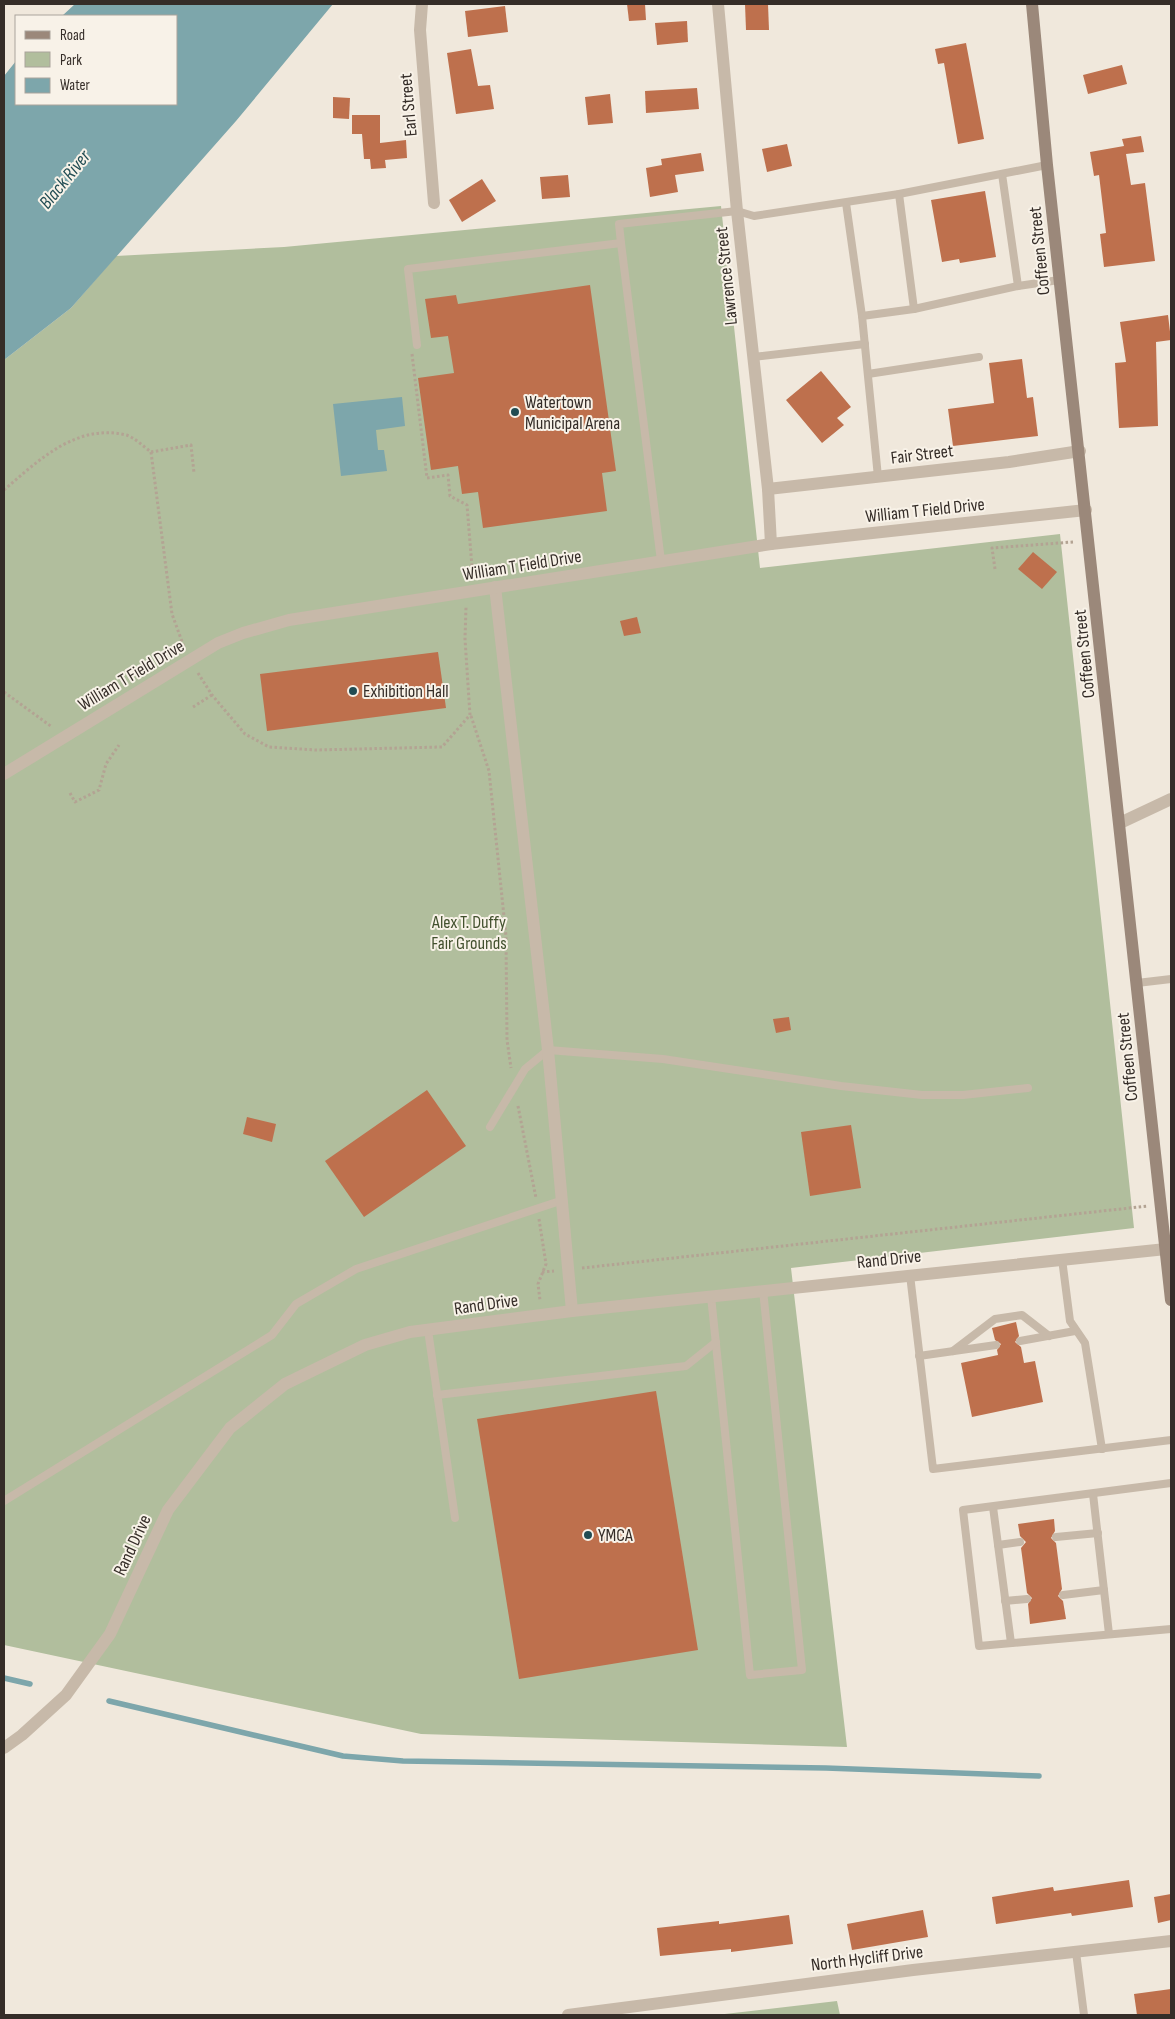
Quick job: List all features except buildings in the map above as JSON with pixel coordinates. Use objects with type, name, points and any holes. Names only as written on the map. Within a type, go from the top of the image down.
[{"type":"main road","name":"Coffeen Street","points":[[1032,4],[1047,165],[1080,451],[1161,1204],[1169,1249],[1171,1300]]},
{"type":"street","name":"Earl Street","points":[[422,4],[420,30],[434,202]]},
{"type":"street","name":"Lawrence Street","points":[[718,4],[737,212],[768,489],[771,544]]},
{"type":"street","name":"Fair Street","points":[[768,489],[1080,451]]},
{"type":"street","name":"William T Field Drive","points":[[4,774],[218,643],[243,633],[289,620],[771,544],[1086,510]]},
{"type":"street","points":[[495,587],[548,1050],[572,1311]]},
{"type":"street","points":[[1120,823],[1171,799]]},
{"type":"street","name":"Rand Drive","points":[[4,1748],[22,1735],[66,1694],[104,1642],[168,1510],[230,1428],[285,1384],[364,1345],[410,1332],[543,1314],[1169,1249]]},
{"type":"street","name":"North Hycliff Drive","points":[[568,2015],[913,1970],[1171,1941]]},
{"type":"lane","points":[[661,561],[619,224],[737,212],[754,216],[899,194],[1047,165]]},
{"type":"lane","points":[[1002,174],[1018,286]]},
{"type":"lane","points":[[899,194],[914,309]]},
{"type":"lane","points":[[846,203],[862,316],[878,477]]},
{"type":"lane","points":[[417,345],[408,269],[621,243]]},
{"type":"lane","points":[[862,316],[914,309],[1018,286],[1060,280]]},
{"type":"lane","points":[[752,357],[865,344]]},
{"type":"lane","points":[[868,374],[979,357]]},
{"type":"lane","points":[[1137,983],[1171,979]]},
{"type":"lane","points":[[490,1127],[525,1069],[548,1050],[663,1059],[841,1086],[922,1095],[962,1095],[1028,1088]]},
{"type":"lane","points":[[4,1501],[272,1336],[296,1304],[356,1269],[563,1200]]},
{"type":"lane","points":[[1062,1259],[1070,1321],[1075,1331],[1085,1343],[1102,1449]]},
{"type":"lane","points":[[910,1275],[933,1469],[1171,1440]]},
{"type":"lane","points":[[711,1296],[750,1676],[802,1670],[763,1290]]},
{"type":"lane","points":[[953,1350],[995,1318],[1022,1316],[1049,1336]]},
{"type":"lane","points":[[428,1330],[455,1518]]},
{"type":"lane","points":[[1020,1341],[1075,1331]]},
{"type":"lane","points":[[437,1395],[686,1366],[716,1342]]},
{"type":"lane","points":[[919,1356],[996,1345]]},
{"type":"lane","points":[[1171,1483],[963,1510],[978,1646],[1171,1629]]},
{"type":"lane","points":[[1094,1494],[1109,1634]]},
{"type":"lane","points":[[993,1507],[1011,1643]]},
{"type":"lane","points":[[1056,1537],[1098,1532]]},
{"type":"lane","points":[[998,1545],[1020,1542]]},
{"type":"lane","points":[[1063,1594],[1104,1590]]},
{"type":"lane","points":[[1005,1601],[1027,1599]]},
{"type":"lane","points":[[1076,1952],[1084,2015]]},
{"type":"path","points":[[4,490],[50,453],[75,438],[99,432],[127,435],[152,452],[191,445],[194,473]]},
{"type":"path","points":[[995,569],[992,548],[1089,540]]},
{"type":"path","points":[[4,692],[65,736]]},
{"type":"path","points":[[193,707],[212,695]]},
{"type":"path","points":[[470,715],[489,772],[506,936],[507,1040],[514,1087],[538,1209],[546,1264],[538,1284],[543,1314]]},
{"type":"path","points":[[70,792],[76,802],[98,790],[106,764],[118,745]]},
{"type":"path","points":[[542,1272],[1161,1204]]},
{"type":"green space","name":"Alex T. Duffy Fair Grounds","points":[[721,206],[760,568],[1060,534],[1134,1228],[791,1268],[847,1747],[421,1734],[4,1645],[4,360],[71,308],[116,256],[284,247]]},
{"type":"green space","points":[[837,2001],[840,2015],[716,2015]]},
{"type":"water","name":"Black River","points":[[75,4],[333,4],[236,121],[71,308],[4,360],[4,76],[15,62],[15,105],[178,105],[178,15],[63,15]]},
{"type":"water","points":[[402,397],[405,426],[376,430],[378,450],[384,450],[387,471],[341,476],[333,404]]},
{"type":"waterway","points":[[4,1678],[30,1684]]},
{"type":"waterway","points":[[109,1701],[343,1756],[403,1761],[826,1768],[1039,1776]]},
{"type":"place","name":"Watertown Municipal Arena","points":[[515,412]]},
{"type":"place","name":"Exhibition Hall","points":[[353,691]]},
{"type":"place","name":"YMCA","points":[[588,1535]]}]
